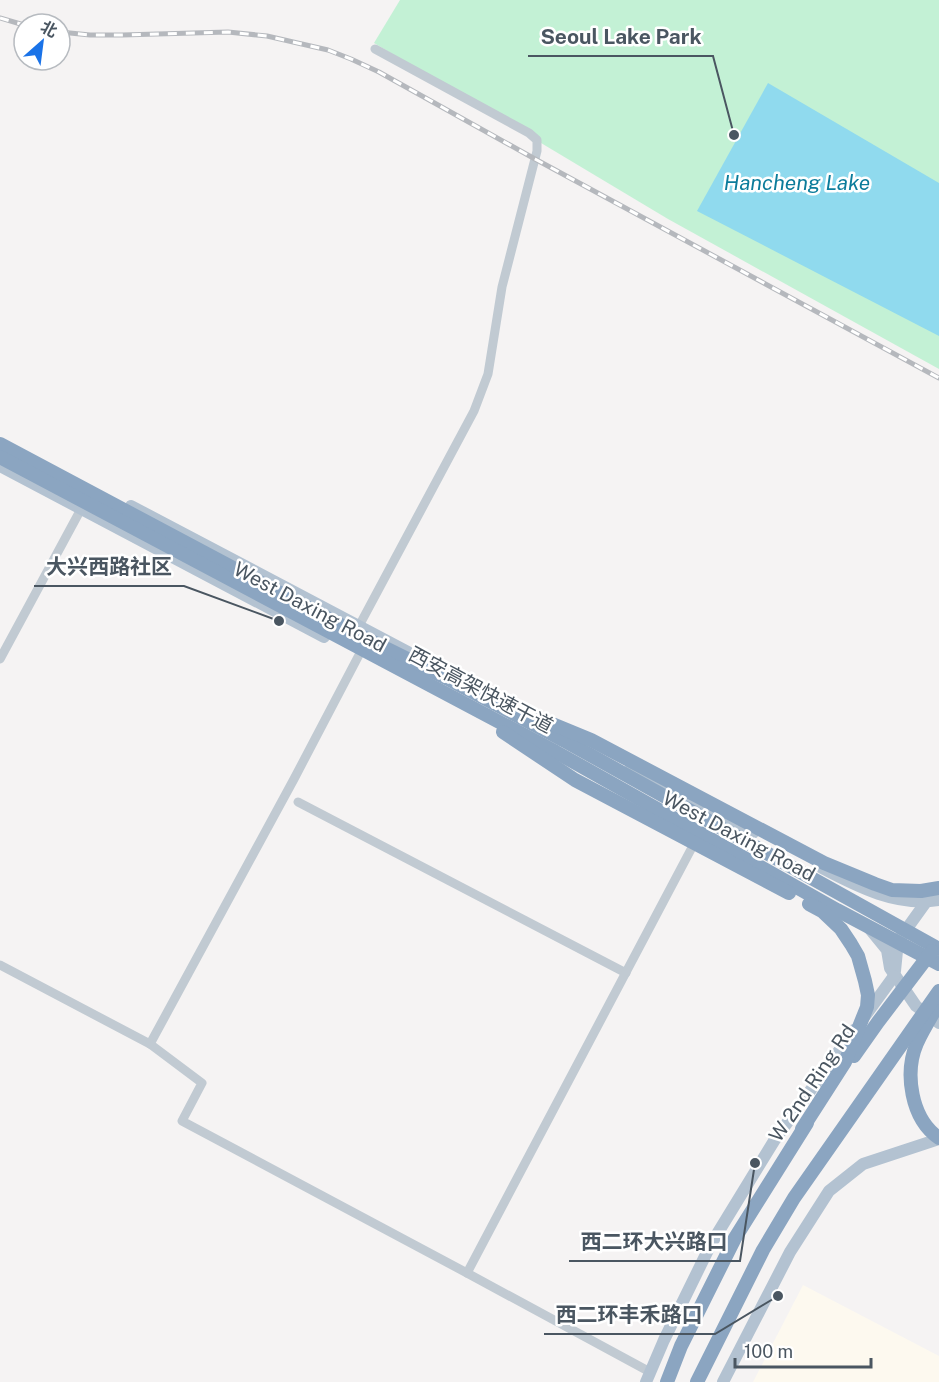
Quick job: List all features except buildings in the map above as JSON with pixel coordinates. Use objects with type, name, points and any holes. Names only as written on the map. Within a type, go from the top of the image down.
[{"type":"highway","name":"西安高架快速干道","points":[[0,444],[361,636],[556,752],[837,910],[939,964]]},
{"type":"highway","name":"西安高架快速干道","points":[[0,457],[447,686],[565,741],[939,949]]},
{"type":"highway","points":[[447,686],[591,740],[824,862],[865,880],[892,890],[939,890]]},
{"type":"highway","points":[[447,686],[575,780],[822,911],[841,929],[858,956],[868,995],[867,1007],[845,1062],[802,1129]]},
{"type":"highway","name":"W 2nd Ring Rd","points":[[667,1382],[681,1346],[735,1238],[802,1129],[878,1022],[939,942]]},
{"type":"highway","points":[[697,1382],[763,1250],[794,1198],[939,991]]},
{"type":"highway","points":[[939,1003],[916,1044],[911,1069],[912,1090],[917,1110],[932,1133],[939,1138]]},
{"type":"main road","name":"West Daxing Road","points":[[0,437],[624,767],[856,886],[891,897],[926,902],[939,900]]},
{"type":"main road","name":"West Daxing Road","points":[[0,466],[869,928],[887,950],[894,976],[916,1006],[939,1023]]},
{"type":"main road","points":[[648,1377],[711,1244],[774,1141],[894,976],[898,941],[926,902],[939,890]]},
{"type":"main road","points":[[723,1382],[790,1252],[829,1191],[863,1164],[939,1138]]},
{"type":"street","points":[[359,626],[474,411],[488,374],[502,287],[537,151],[537,140],[529,133],[375,49]]},
{"type":"street","points":[[0,659],[81,508]]},
{"type":"street","points":[[150,1044],[359,655]]},
{"type":"street","points":[[298,802],[626,973]]},
{"type":"street","points":[[467,1273],[698,836]]},
{"type":"street","points":[[0,965],[150,1044],[202,1083],[182,1120],[467,1273],[648,1377]]},
{"type":"shaded area","points":[[803,1285],[939,1356],[939,1382],[753,1382]]},
{"type":"green space","points":[[400,0],[939,0],[939,369],[668,219],[374,43]]},
{"type":"water","name":"Hancheng Lake","points":[[768,83],[939,183],[939,336],[697,211]]},
{"type":"railway","points":[[0,18],[12,22]]},
{"type":"railway","points":[[72,33],[122,35],[228,32],[267,36],[328,50],[351,59],[379,72],[939,378]]},
{"type":"place","name":"Seoul Lake Park","points":[[734,135]]},
{"type":"place","name":"大兴西路社区","points":[[279,621]]},
{"type":"place","name":"西二环大兴路口","points":[[755,1163]]},
{"type":"place","name":"西二环丰禾路口","points":[[778,1296]]}]
